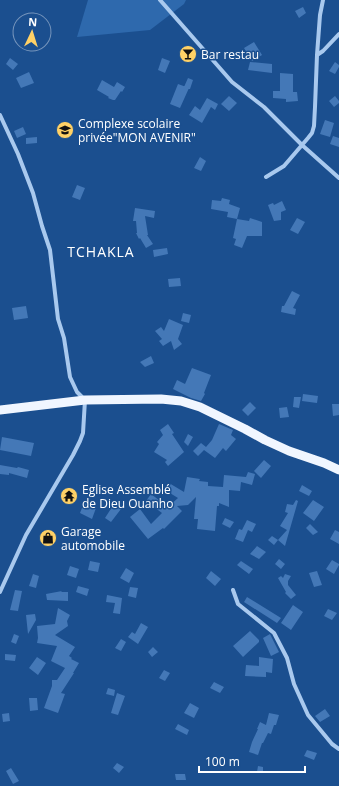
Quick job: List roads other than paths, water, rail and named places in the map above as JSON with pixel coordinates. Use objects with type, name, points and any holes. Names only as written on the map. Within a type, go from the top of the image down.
[{"type":"main road","points":[[0,410],[85,400],[161,399],[181,402],[200,407],[265,440],[339,470]]},
{"type":"street","points":[[160,0],[232,82],[264,107],[302,145],[339,178]]},
{"type":"street","points":[[266,177],[284,166],[312,133],[314,126],[317,55],[322,0]]},
{"type":"street","points":[[317,55],[323,51],[339,34]]},
{"type":"street","points":[[0,115],[18,154],[50,250],[58,319],[64,338],[70,377],[77,392],[85,400],[83,433],[80,441],[26,535],[0,592]]},
{"type":"street","points":[[233,590],[238,604],[274,633],[287,658],[294,684],[308,715],[332,744],[339,749]]},
{"type":"place","name":"Bar restau","points":[[188,54]]},
{"type":"place","name":"Complexe scolaire privée\"MON AVENIR\"","points":[[65,130]]},
{"type":"place","name":"Eglise Assemblé de Dieu Ouanho","points":[[69,496]]},
{"type":"place","name":"Garage automobile","points":[[48,538]]},
{"type":"district","name":"TCHAKLA","points":[[101,251]]}]
